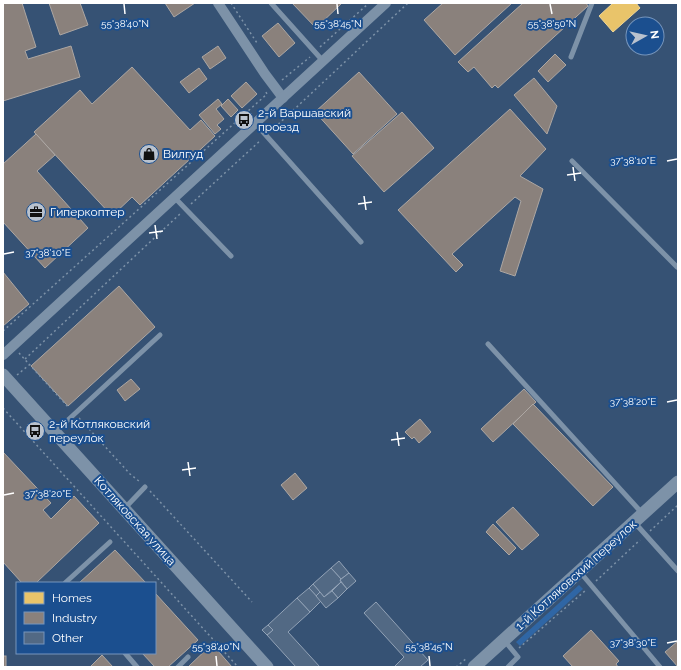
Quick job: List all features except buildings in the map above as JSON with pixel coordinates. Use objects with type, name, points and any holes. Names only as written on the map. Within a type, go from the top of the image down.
[{"type":"street","points":[[218,3],[265,74],[283,98]]},
{"type":"street","points":[[3,355],[386,3]]},
{"type":"street","name":"Котляковская улица","points":[[3,376],[267,667]]},
{"type":"street","name":"1-й Котляковский переулок","points":[[474,667],[678,482]]},
{"type":"lane","points":[[271,3],[323,61]]},
{"type":"lane","points":[[570,57],[592,3]]},
{"type":"lane","points":[[255,124],[361,242]]},
{"type":"lane","points":[[572,161],[677,267],[678,266]]},
{"type":"lane","points":[[175,198],[231,256]]},
{"type":"lane","points":[[54,432],[160,335]]},
{"type":"lane","points":[[488,344],[639,518],[678,571]]},
{"type":"lane","points":[[124,509],[146,486]]},
{"type":"lane","points":[[66,582],[110,542]]},
{"type":"lane","points":[[579,571],[660,667]]},
{"type":"lane","points":[[504,640],[518,657],[508,667]]},
{"type":"lane","points":[[125,654],[137,667]]},
{"type":"lane","points":[[178,667],[188,658]]},
{"type":"path","points":[[281,81],[369,3]]},
{"type":"path","points":[[25,359],[408,3]]},
{"type":"path","points":[[3,331],[267,94],[263,89]]},
{"type":"path","points":[[13,346],[130,474],[146,486],[252,602]]},
{"type":"path","points":[[3,408],[238,667]]},
{"type":"shaded area","points":[[579,585],[583,589],[520,646],[516,642]]},
{"type":"place","name":"2-й Варшавский проезд","points":[[244,120]]},
{"type":"place","name":"Вилгуд","points":[[149,154]]},
{"type":"place","name":"Гиперкоптер","points":[[36,212]]},
{"type":"place","name":"2-й Котляковский переулок","points":[[35,431]]}]
